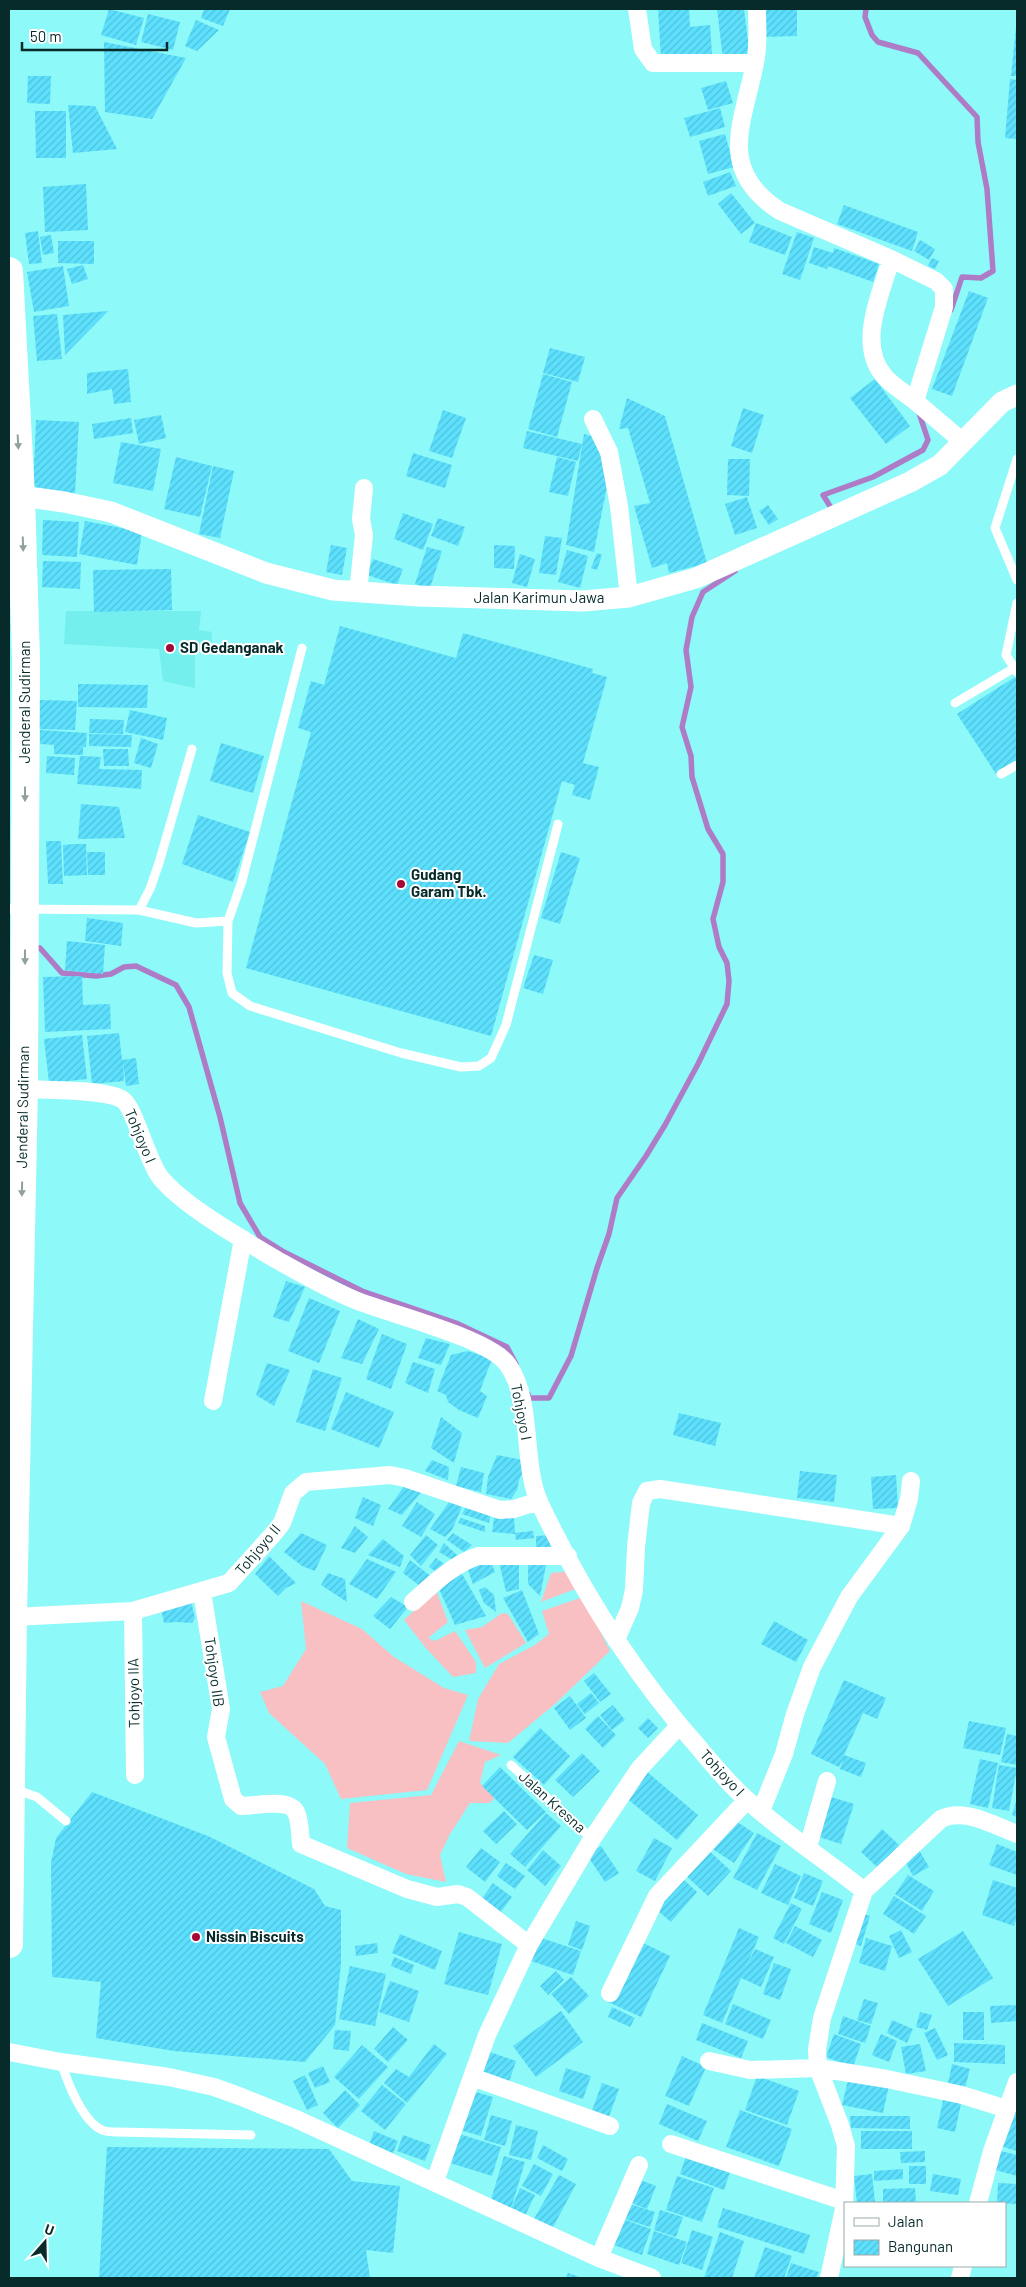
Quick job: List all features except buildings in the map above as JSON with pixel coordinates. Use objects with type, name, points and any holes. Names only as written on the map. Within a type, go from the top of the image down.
[{"type":"highway","name":"Jenderal Sudirman","points":[[9,272],[15,496],[26,659],[17,909],[16,1047],[24,1089],[13,1447],[9,1944]]},
{"type":"street","points":[[637,9],[643,49],[652,64],[755,63]]},
{"type":"street","points":[[757,9],[758,42],[755,63],[743,109],[739,142],[745,175],[754,190],[764,201],[780,211],[891,259],[936,282],[944,289],[944,307],[915,401]]},
{"type":"street","points":[[891,259],[871,331],[873,354],[884,376],[963,442]]},
{"type":"street","name":"Jalan Karimun Jawa","points":[[15,496],[64,502],[111,512],[266,574],[332,590],[428,596],[583,601],[629,597],[696,578],[870,500],[940,465],[1002,402],[1017,395]]},
{"type":"street","points":[[593,419],[609,452],[619,506],[629,597]]},
{"type":"street","points":[[358,592],[364,534],[361,519],[364,488]]},
{"type":"street","name":"Tohjoyo I","points":[[24,1089],[106,1094],[123,1100],[130,1107],[152,1165],[161,1179],[192,1205],[242,1239],[310,1278],[355,1300],[479,1344],[502,1358],[510,1367],[517,1382],[526,1425],[530,1470],[539,1501],[616,1640],[679,1726],[754,1806],[864,1892]]},
{"type":"street","points":[[212,1401],[242,1239]]},
{"type":"street","name":"Tohjoyo II","points":[[12,1617],[133,1611],[230,1583],[276,1532],[282,1523],[293,1493],[306,1482],[390,1475],[406,1478],[500,1510],[514,1509],[539,1501]]},
{"type":"street","points":[[610,1993],[657,1896],[754,1806],[784,1754],[795,1714],[812,1667],[849,1597],[901,1526],[909,1499],[911,1481]]},
{"type":"street","points":[[616,1640],[630,1608],[634,1590],[636,1548],[640,1511],[644,1495],[654,1489],[901,1526]]},
{"type":"street","points":[[413,1602],[448,1572],[478,1556],[568,1556]]},
{"type":"street","name":"Tohjoyo IIB","points":[[202,1592],[221,1708],[216,1737],[232,1799],[242,1806],[280,1803],[294,1809],[297,1814],[301,1844],[407,1889],[437,1897],[458,1894],[467,1896],[529,1945]]},
{"type":"street","name":"Tohjoyo IIA","points":[[133,1611],[135,1775]]},
{"type":"street","points":[[435,2181],[494,2016],[529,1945],[592,1839],[640,1768],[679,1726]]},
{"type":"street","points":[[808,1847],[827,1781]]},
{"type":"street","points":[[844,2202],[846,2146],[818,2068],[817,2049],[822,2018],[864,1892],[947,1816],[962,1814],[1017,1834]]},
{"type":"street","points":[[9,2052],[61,2062],[169,2077],[214,2087],[296,2119],[435,2181],[599,2258],[652,2278]]},
{"type":"street","points":[[709,2060],[750,2070],[818,2068],[896,2081],[962,2095],[1007,2109]]},
{"type":"street","points":[[472,2077],[610,2126]]},
{"type":"street","points":[[978,2202],[992,2152],[1017,2082]]},
{"type":"street","points":[[671,2144],[844,2206],[829,2278]]},
{"type":"street","points":[[599,2258],[639,2165]]},
{"type":"lane","points":[[1017,459],[995,528],[1017,580]]},
{"type":"lane","points":[[955,703],[1016,670],[1006,655],[1017,604]]},
{"type":"lane","points":[[302,648],[242,881],[228,920],[227,973],[232,993],[250,1006],[401,1053],[461,1067],[479,1066],[490,1058],[506,1025],[558,824]]},
{"type":"lane","points":[[139,910],[150,889],[159,863],[192,748]]},
{"type":"lane","points":[[1001,774],[1017,765]]},
{"type":"lane","points":[[17,909],[139,910],[196,923],[228,920]]},
{"type":"lane","name":"Jalan Kresna","points":[[511,1765],[592,1839]]},
{"type":"lane","points":[[10,1788],[37,1797],[66,1821]]},
{"type":"lane","points":[[61,2062],[66,2079],[89,2120],[102,2130],[251,2135]]},
{"type":"shaded area","name":"SD Gedanganak","points":[[66,611],[201,611],[199,630],[212,632],[211,652],[195,648],[195,688],[163,681],[159,649],[64,644]]},
{"type":"shaded area","points":[[572,1571],[578,1588],[541,1602],[551,1573]]},
{"type":"shaded area","points":[[436,1590],[448,1622],[428,1638],[435,1641],[455,1631],[476,1662],[476,1673],[453,1677],[425,1647],[404,1620]]},
{"type":"shaded area","points":[[583,1597],[610,1651],[556,1703],[508,1743],[469,1741],[478,1699],[499,1664],[535,1645],[549,1634],[542,1611]]},
{"type":"shaded area","points":[[301,1601],[362,1629],[394,1657],[444,1688],[468,1695],[427,1790],[341,1799],[325,1764],[269,1713],[260,1692],[283,1686],[306,1649]]},
{"type":"shaded area","points":[[502,1613],[508,1614],[526,1643],[485,1668],[465,1630],[482,1627]]},
{"type":"shaded area","points":[[459,1741],[501,1755],[485,1762],[480,1783],[496,1796],[490,1803],[470,1803],[450,1834],[440,1855],[446,1882],[406,1874],[347,1848],[350,1803],[431,1795]]},
{"type":"waterway","points":[[866,9],[865,17],[872,35],[878,42],[918,53],[977,117],[978,142],[987,189],[993,271],[981,278],[962,277],[951,310]]},
{"type":"waterway","points":[[833,511],[823,495],[873,477],[923,450],[928,440],[919,413]]},
{"type":"waterway","points":[[528,1394],[529,1398],[549,1398],[571,1356],[609,1234],[617,1198],[665,1125],[698,1064],[727,1004],[729,981],[727,963],[719,947],[713,919],[723,882],[723,854],[708,829],[692,777],[691,756],[682,727],[691,687],[686,650],[692,617],[703,592],[735,571]]},
{"type":"waterway","points":[[32,947],[40,948],[62,973],[96,976],[111,974],[124,967],[136,966],[176,985],[189,1007],[220,1117],[240,1203],[260,1237],[284,1252],[362,1291],[456,1323],[507,1347],[516,1364]]},
{"type":"place","name":"SD Gedanganak","points":[[170,648]]},
{"type":"place","name":"Gudang Garam Tbk.","points":[[401,884]]},
{"type":"place","name":"Nissin Biscuits","points":[[196,1937]]}]
